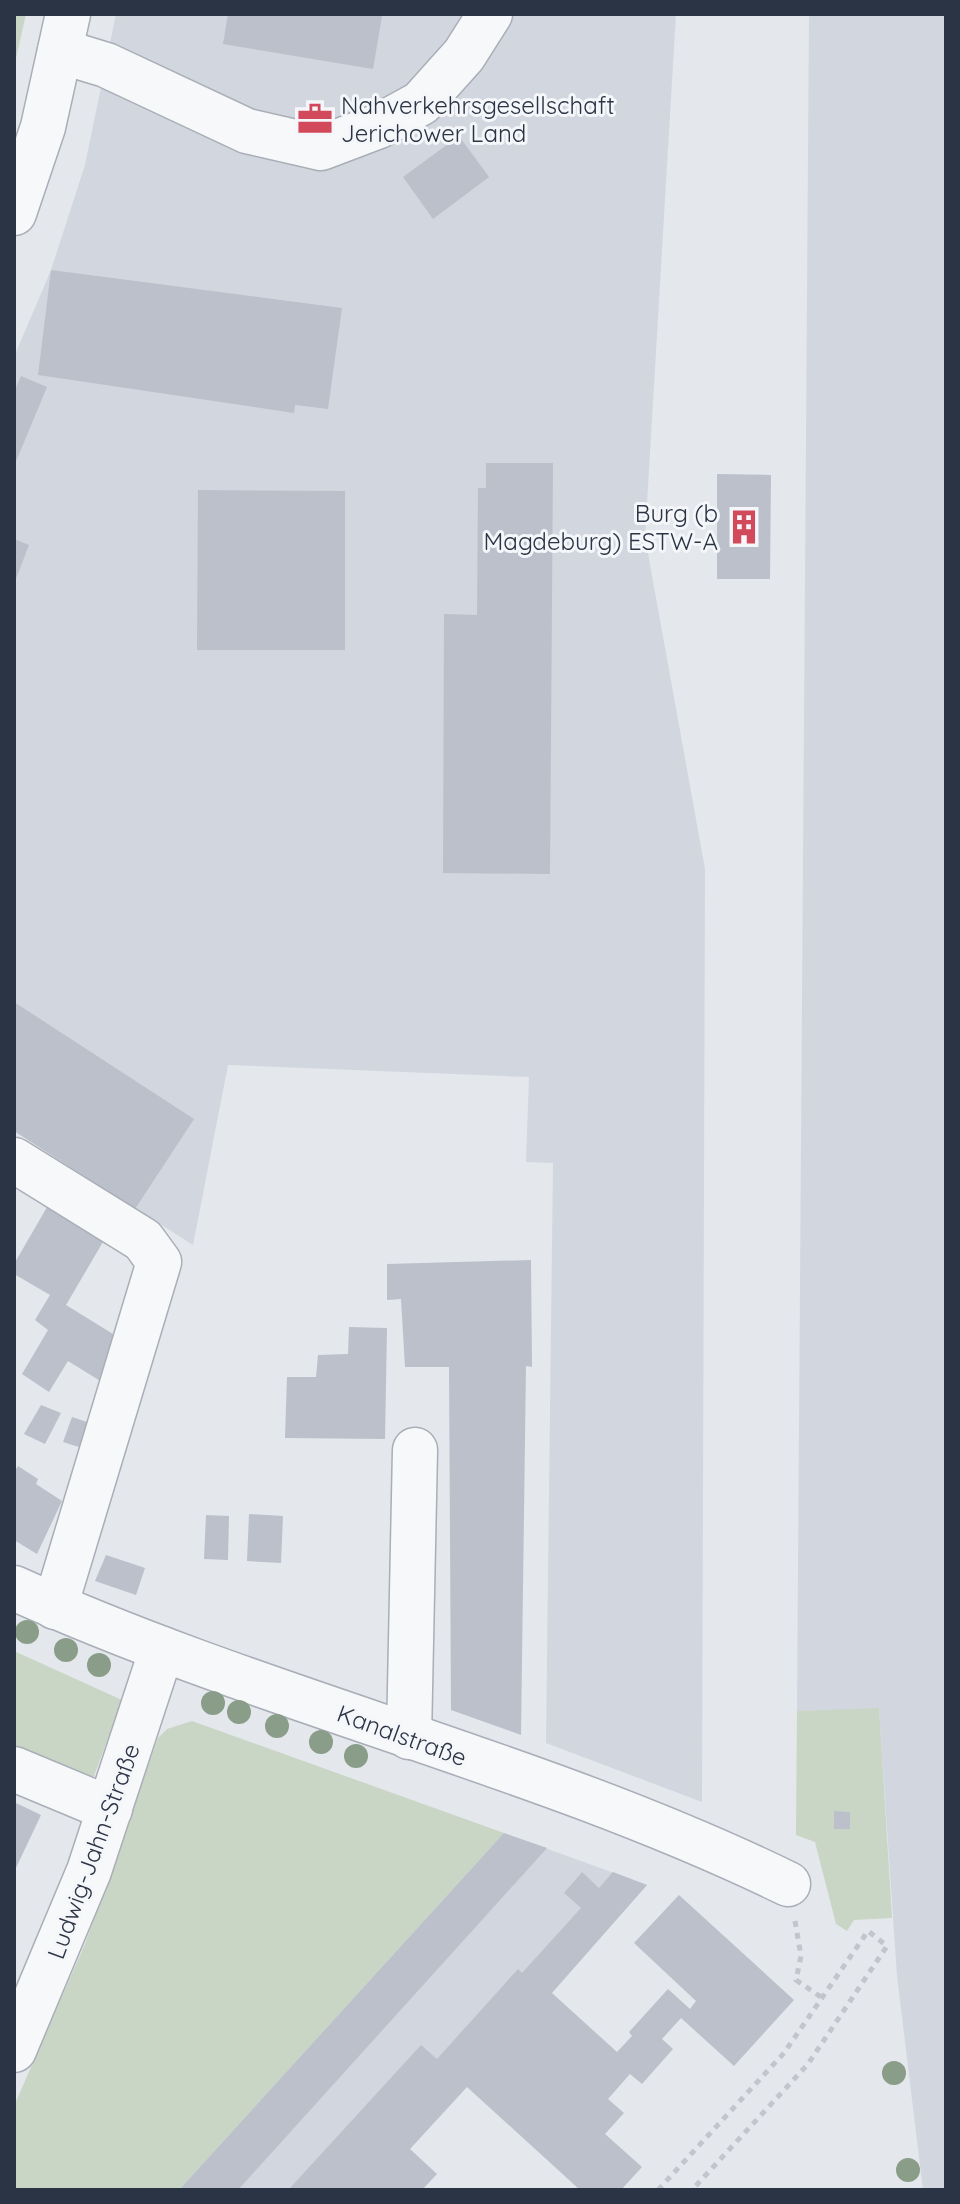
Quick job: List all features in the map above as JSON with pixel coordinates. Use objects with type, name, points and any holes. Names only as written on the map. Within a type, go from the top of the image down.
[{"type":"street","points":[[14,213],[43,127],[64,33],[106,65],[247,131],[321,148],[379,126],[421,103],[464,55],[490,14]]},
{"type":"street","points":[[14,1160],[143,1240],[159,1262],[55,1607]]},
{"type":"street","points":[[409,1737],[415,1450]]},
{"type":"street","name":"Kanalstraße","points":[[14,1588],[162,1649],[699,1841],[788,1884]]},
{"type":"street","name":"Ludwig-Jahn-Straße","points":[[14,2050],[56,1956],[110,1809],[162,1649]]},
{"type":"street","points":[[14,1769],[110,1809]]},
{"type":"path","points":[[788,1884],[801,1956],[796,1980],[821,1997]]},
{"type":"path","points":[[658,2190],[784,2053],[868,1931],[887,1946],[808,2064],[692,2190]]},
{"type":"shaded area","points":[[116,14],[676,14],[645,537],[705,869],[702,1802],[546,1743],[553,1163],[526,1162],[529,1077],[228,1065],[193,1245],[14,1131],[14,357],[51,270],[85,165]]},
{"type":"shaded area","points":[[809,14],[946,14],[946,2190],[923,2190],[897,1976],[879,1709],[797,1711]]},
{"type":"shaded area","points":[[504,1833],[647,1885],[373,2190],[179,2190]]},
{"type":"green space","points":[[14,14],[26,14],[14,67]]},
{"type":"green space","points":[[14,1651],[122,1700],[91,1784],[14,1755]]},
{"type":"green space","points":[[879,1708],[892,1918],[854,1920],[847,1931],[836,1924],[815,1842],[796,1835],[797,1711]]},
{"type":"green space","points":[[192,1721],[504,1833],[179,2190],[19,2190],[14,2188],[14,2106],[85,1944],[158,1738],[167,1729]]},
{"type":"building","points":[[228,14],[382,16],[373,69],[223,44]]},
{"type":"building","points":[[459,136],[489,177],[433,219],[403,177]]},
{"type":"building","points":[[51,270],[342,308],[328,409],[295,405],[294,413],[38,375]]},
{"type":"building","points":[[21,376],[47,387],[14,466],[14,392]]},
{"type":"building","points":[[486,463],[553,463],[550,874],[443,873],[444,614],[477,615],[478,488],[486,488]]},
{"type":"building","name":"Burg (b Magdeburg) ESTW-A","points":[[717,474],[771,475],[770,579],[717,579]]},
{"type":"building","points":[[198,490],[345,491],[345,650],[197,650]]},
{"type":"building","points":[[14,539],[29,545],[14,584]]},
{"type":"building","points":[[14,1002],[194,1119],[135,1209],[14,1131]]},
{"type":"building","points":[[50,1202],[107,1235],[66,1305],[113,1334],[102,1382],[68,1361],[49,1392],[22,1374],[48,1330],[35,1320],[50,1295],[14,1274],[14,1264]]},
{"type":"building","points":[[531,1260],[532,1367],[526,1366],[521,1735],[451,1710],[449,1367],[405,1367],[401,1299],[387,1300],[387,1264]]},
{"type":"building","points":[[349,1327],[387,1328],[385,1439],[285,1438],[287,1377],[316,1377],[318,1355],[348,1354]]},
{"type":"building","points":[[41,1405],[61,1413],[45,1444],[24,1434]]},
{"type":"building","points":[[72,1417],[90,1423],[82,1448],[63,1442]]},
{"type":"building","points":[[18,1466],[38,1479],[36,1484],[62,1501],[37,1554],[14,1540],[14,1472]]},
{"type":"building","points":[[249,1514],[283,1516],[281,1563],[247,1561]]},
{"type":"building","points":[[206,1515],[229,1516],[228,1560],[204,1559]]},
{"type":"building","points":[[106,1555],[145,1568],[136,1595],[95,1581]]},
{"type":"building","points":[[14,1802],[41,1815],[14,1872]]},
{"type":"building","points":[[834,1811],[850,1812],[850,1829],[834,1829]]},
{"type":"building","points":[[504,1833],[547,1848],[238,2190],[179,2190]]},
{"type":"building","points":[[582,1872],[599,1888],[613,1872],[647,1885],[552,1993],[617,2052],[632,2036],[629,2032],[668,1989],[690,2009],[696,2001],[634,1943],[679,1895],[794,2000],[734,2066],[681,2018],[662,2039],[673,2049],[642,2084],[630,2074],[608,2099],[624,2113],[605,2134],[642,2167],[621,2190],[580,2190],[467,2087],[410,2149],[437,2174],[422,2190],[290,2188],[421,2045],[437,2059],[518,1969],[522,1973],[581,1908],[564,1893]]},
{"type":"place","name":"Nahverkehrsgesellschaft Jerichower Land","points":[[315,119]]},
{"type":"place","name":"Burg (b Magdeburg) ESTW-A","points":[[744,527]]}]
